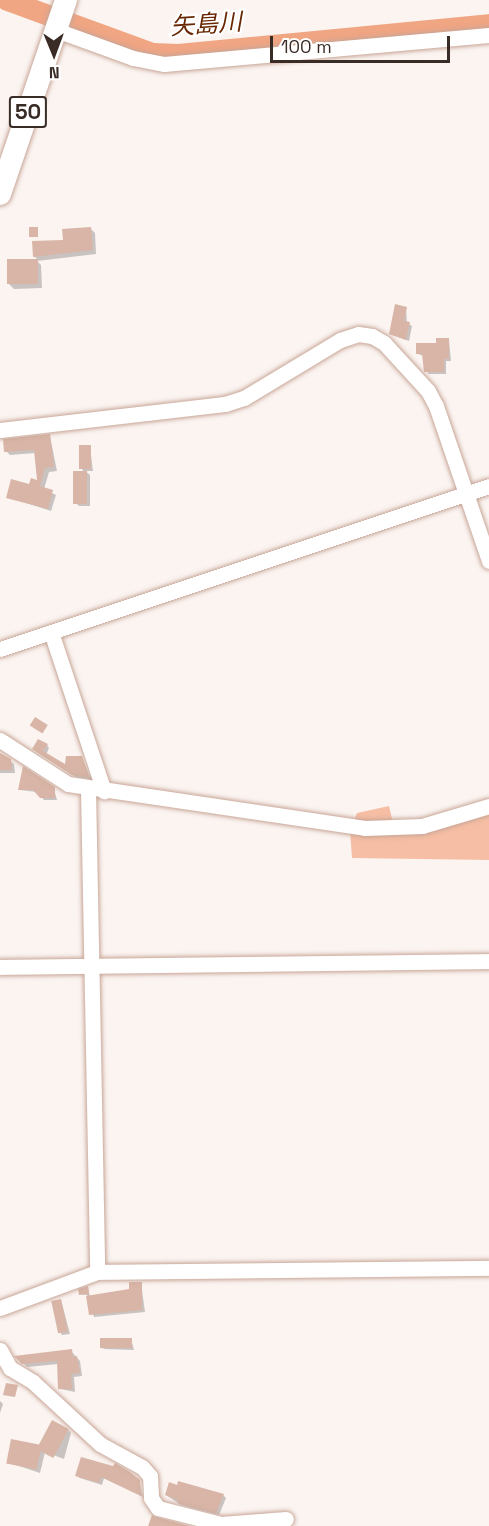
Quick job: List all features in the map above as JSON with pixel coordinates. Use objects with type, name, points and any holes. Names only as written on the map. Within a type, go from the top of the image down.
[{"type":"main road","name":"50","points":[[0,194],[61,14]]},
{"type":"street","points":[[61,14],[133,58],[164,64],[489,35]]},
{"type":"street","points":[[0,430],[225,404],[244,398],[340,340],[358,334],[384,343],[428,391],[489,561]]},
{"type":"street","points":[[0,649],[489,486]]},
{"type":"street","points":[[51,632],[104,791]]},
{"type":"street","points":[[0,740],[68,784],[87,789],[365,828],[422,826],[489,806]]},
{"type":"street","points":[[87,789],[97,1272]]},
{"type":"street","points":[[0,967],[489,961]]},
{"type":"street","points":[[0,1308],[97,1272],[489,1268]]},
{"type":"street","points":[[0,1350],[10,1368],[33,1382],[100,1444],[141,1467],[150,1476],[151,1498],[158,1508],[221,1524],[286,1519]]},
{"type":"shaded area","points":[[489,802],[489,860],[352,858],[350,830],[357,813],[389,806],[393,823],[418,822]]},
{"type":"building","points":[[29,227],[38,227],[38,237],[29,237]]},
{"type":"building","points":[[91,227],[93,250],[33,257],[32,241],[63,240],[62,229]]},
{"type":"building","points":[[7,259],[38,259],[38,284],[7,284]]},
{"type":"building","points":[[395,304],[407,307],[404,321],[410,322],[406,340],[389,334]]},
{"type":"building","points":[[436,338],[449,338],[449,359],[444,359],[444,372],[424,372],[422,354],[416,354],[416,343],[436,343]]},
{"type":"building","points":[[50,434],[54,467],[45,468],[40,486],[53,490],[48,509],[6,498],[11,479],[29,484],[31,478],[37,480],[34,450],[4,452],[3,439]]},
{"type":"building","points":[[79,445],[91,445],[91,469],[79,469]]},
{"type":"building","points":[[73,471],[87,471],[87,504],[73,504]]},
{"type":"building","points":[[35,717],[48,725],[42,733],[30,725]]},
{"type":"building","points":[[38,739],[48,744],[43,751],[65,764],[66,756],[82,756],[89,777],[72,775],[32,749]]},
{"type":"building","points":[[0,753],[11,759],[12,770],[0,770]]},
{"type":"building","points":[[23,766],[55,787],[55,798],[40,798],[33,790],[18,790]]},
{"type":"building","points":[[129,1282],[142,1282],[142,1310],[89,1315],[86,1296],[129,1289]]},
{"type":"building","points":[[88,1286],[89,1294],[79,1295],[78,1289]]},
{"type":"building","points":[[61,1299],[68,1331],[58,1333],[51,1301]]},
{"type":"building","points":[[100,1338],[132,1338],[132,1348],[100,1348]]},
{"type":"building","points":[[72,1349],[73,1357],[77,1356],[80,1373],[71,1374],[72,1389],[58,1389],[57,1361],[22,1364],[14,1356]]},
{"type":"building","points":[[6,1383],[18,1385],[15,1397],[3,1395]]},
{"type":"building","points":[[52,1420],[69,1429],[53,1458],[37,1449]]},
{"type":"building","points":[[11,1439],[41,1445],[37,1469],[6,1464]]},
{"type":"building","points":[[81,1457],[113,1466],[115,1463],[130,1472],[140,1480],[141,1496],[101,1477],[99,1483],[75,1476]]},
{"type":"building","points":[[178,1481],[224,1494],[216,1513],[177,1503],[178,1500],[165,1495],[169,1482],[177,1485]]},
{"type":"building","points":[[152,1515],[156,1517],[189,1526],[148,1526]]},
{"type":"waterway","name":"矢島川","points":[[7,0],[152,53],[178,54],[489,24]]}]
